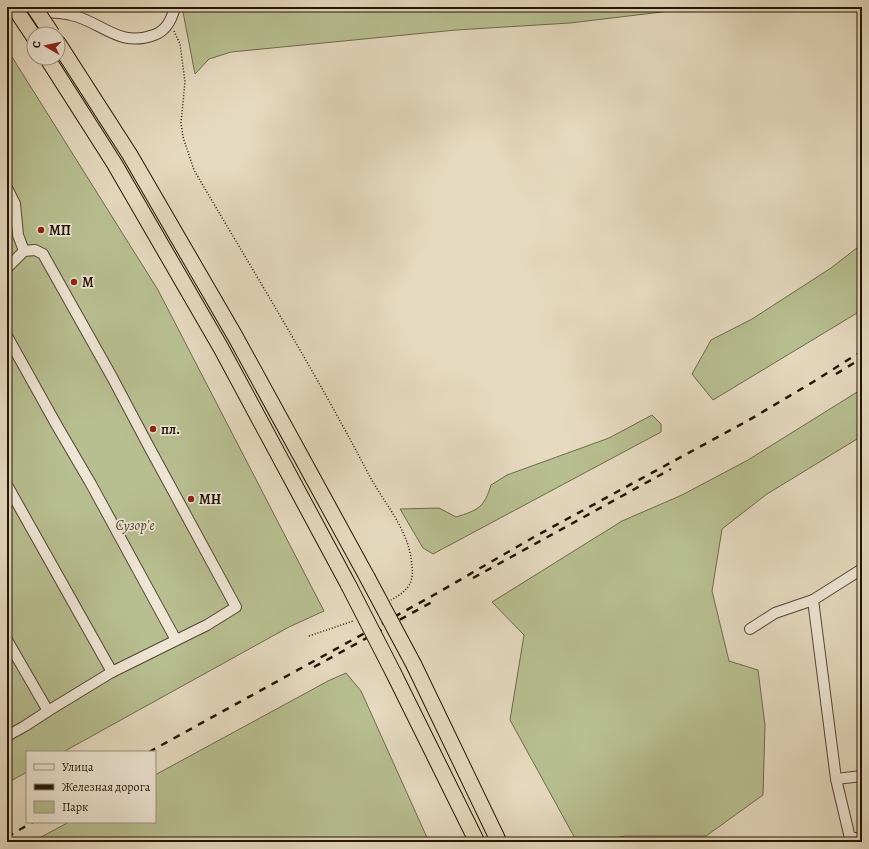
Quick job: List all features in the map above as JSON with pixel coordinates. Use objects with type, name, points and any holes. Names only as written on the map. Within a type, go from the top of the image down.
[{"type":"highway","points":[[14,7],[27,26]]},
{"type":"highway","points":[[34,7],[47,26]]},
{"type":"highway","points":[[66,55],[130,155],[235,336],[414,665],[499,842]]},
{"type":"highway","points":[[52,66],[114,163],[221,348],[349,586],[477,842]]},
{"type":"street","points":[[7,14],[53,13],[71,15],[81,18],[115,35],[132,40],[158,34],[168,24],[175,7]]},
{"type":"street","points":[[7,188],[16,204],[18,235],[24,251]]},
{"type":"street","points":[[7,268],[24,251],[35,250],[43,254],[112,377],[236,607],[176,640],[112,672],[7,736]]},
{"type":"street","points":[[7,336],[91,484],[176,640]]},
{"type":"street","points":[[7,484],[112,672]]},
{"type":"street","points":[[750,629],[775,613],[813,600],[862,569]]},
{"type":"street","points":[[813,600],[836,779],[850,838],[862,838]]},
{"type":"street","points":[[7,640],[48,711]]},
{"type":"street","points":[[836,779],[862,776]]},
{"type":"path","points":[[168,24],[176,34],[180,44],[185,82],[180,123],[194,170],[344,427],[375,486],[401,525],[412,559],[412,577],[410,586],[401,594],[388,601]]},
{"type":"path","points":[[309,636],[351,622],[358,618]]},
{"type":"green space","points":[[182,7],[693,7],[570,23],[456,30],[231,52],[209,59],[195,74]]},
{"type":"green space","name":"Сузорʼе","points":[[7,49],[158,290],[324,611],[289,627],[65,751],[26,751],[26,773],[7,783]]},
{"type":"green space","points":[[862,244],[862,310],[713,400],[692,374],[711,340],[752,319],[831,268]]},
{"type":"green space","points":[[862,389],[862,436],[767,494],[722,529],[712,591],[729,661],[758,670],[765,725],[763,795],[706,836],[625,836],[597,842],[577,842],[510,720],[524,635],[492,602],[622,521],[682,495],[748,460]]},
{"type":"green space","points":[[652,415],[661,424],[661,432],[433,554],[423,548],[400,509],[439,508],[456,517],[470,512],[475,510],[483,503],[491,485],[507,475],[609,438]]},
{"type":"green space","points":[[346,673],[361,691],[429,842],[32,842],[67,823],[156,823],[156,774],[328,681]]},
{"type":"railway","points":[[151,751],[432,596],[534,537],[749,420],[862,351]]},
{"type":"railway","points":[[836,374],[862,358]]},
{"type":"railway","points":[[473,578],[671,469]]},
{"type":"railway","points":[[314,667],[432,602]]},
{"type":"railway","points":[[7,837],[31,823]]},
{"type":"place","name":"МП","points":[[41,230]]},
{"type":"place","name":"М","points":[[74,282]]},
{"type":"place","name":"пл.","points":[[153,429]]},
{"type":"place","name":"МН","points":[[191,499]]}]
